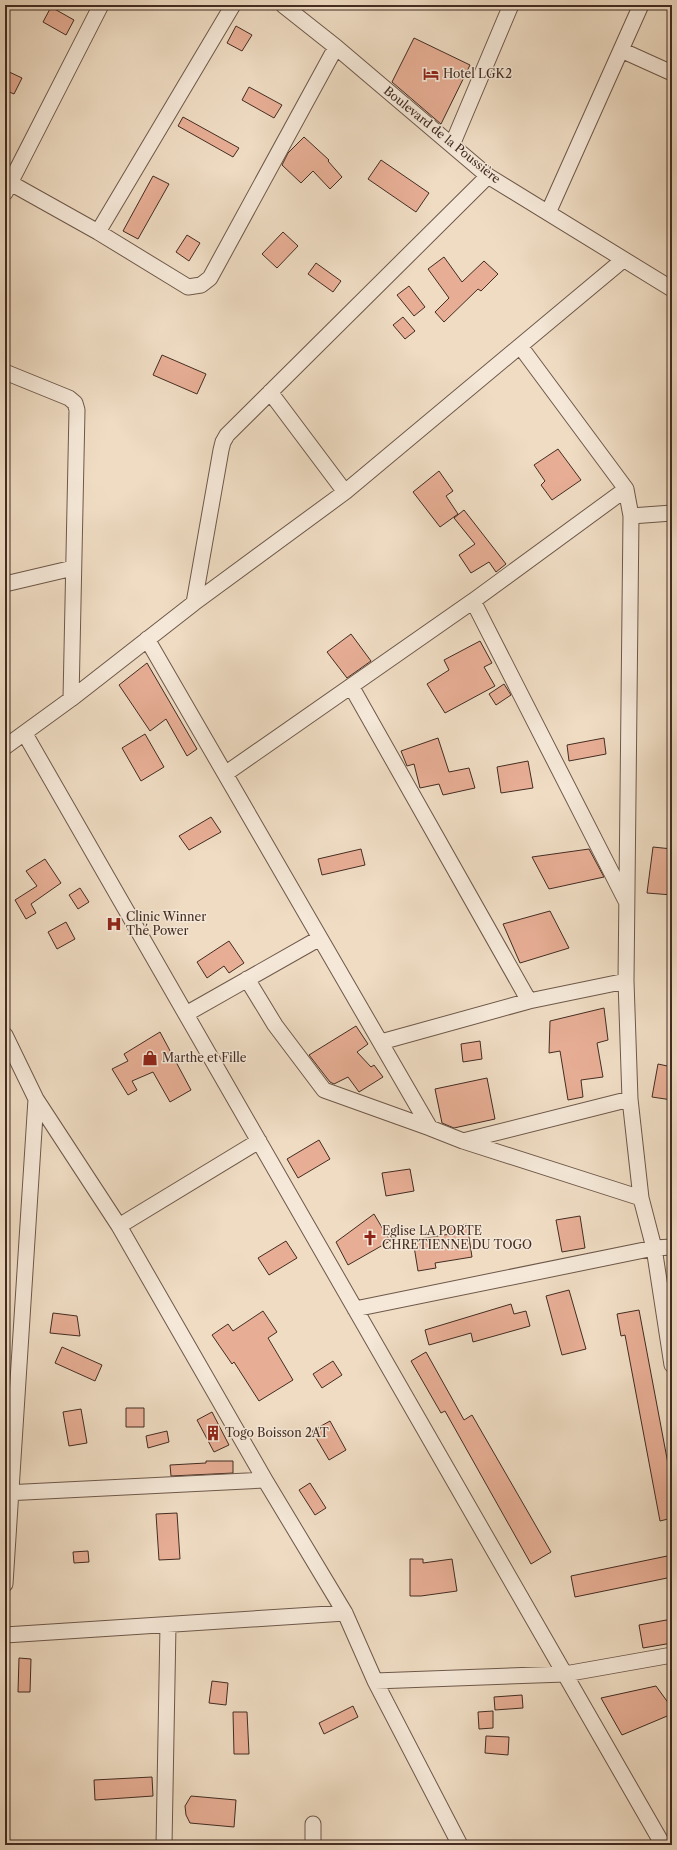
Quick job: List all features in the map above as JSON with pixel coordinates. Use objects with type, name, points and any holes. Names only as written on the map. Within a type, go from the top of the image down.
[{"type":"street","points":[[101,5],[7,185],[98,232],[188,287],[200,285],[210,278],[336,47]]},
{"type":"street","points":[[98,232],[233,5]]},
{"type":"street","points":[[452,145],[511,5]]},
{"type":"street","name":"Boulevard de la Poussière","points":[[286,6],[488,176],[672,289]]},
{"type":"street","points":[[548,213],[621,50],[637,6]]},
{"type":"street","points":[[621,50],[672,74]]},
{"type":"street","points":[[194,603],[222,442],[227,435],[270,392],[488,176]]},
{"type":"street","points":[[5,747],[25,734],[71,699],[194,603],[345,492],[623,260]]},
{"type":"street","points":[[520,346],[626,489],[631,516],[626,981],[630,1099],[640,1198],[654,1248],[672,1365]]},
{"type":"street","points":[[5,372],[69,398],[75,403],[77,410],[71,699]]},
{"type":"street","points":[[270,392],[345,492]]},
{"type":"street","points":[[225,774],[473,601],[626,489]]},
{"type":"street","points":[[631,516],[672,513]]},
{"type":"street","points":[[5,584],[73,568]]},
{"type":"street","points":[[473,601],[628,904]]},
{"type":"street","points":[[148,640],[430,1128]]},
{"type":"street","points":[[351,686],[529,1002]]},
{"type":"street","points":[[25,734],[663,1845]]},
{"type":"street","points":[[186,1014],[247,978],[320,938]]},
{"type":"street","points":[[247,978],[275,1024],[324,1090],[430,1128],[463,1142],[640,1198]]},
{"type":"street","points":[[381,1042],[529,1002],[626,981]]},
{"type":"street","points":[[5,1035],[36,1099],[119,1226],[265,1480],[345,1613],[375,1681],[460,1845]]},
{"type":"street","points":[[5,1584],[8,1493],[36,1099]]},
{"type":"street","points":[[463,1142],[630,1099]]},
{"type":"street","points":[[119,1226],[259,1141]]},
{"type":"street","points":[[355,1309],[654,1248],[672,1247]]},
{"type":"street","points":[[8,1493],[265,1480]]},
{"type":"street","points":[[5,1635],[345,1613]]},
{"type":"street","points":[[164,1845],[168,1625]]},
{"type":"street","points":[[375,1681],[565,1674],[672,1655]]},
{"type":"street","points":[[313,1824],[313,1845]]},
{"type":"building","points":[[51,7],[74,20],[66,35],[43,22]]},
{"type":"building","points":[[236,26],[252,35],[242,51],[227,43]]},
{"type":"building","name":"Hotel LGK2","points":[[414,38],[470,65],[441,124],[392,82]]},
{"type":"building","points":[[5,70],[22,78],[14,94],[5,90]]},
{"type":"building","points":[[249,87],[282,105],[274,118],[242,100]]},
{"type":"building","points":[[183,117],[239,148],[233,157],[178,126]]},
{"type":"building","points":[[304,137],[329,160],[328,161],[342,177],[330,189],[313,171],[301,183],[282,165],[288,153]]},
{"type":"building","points":[[381,160],[429,193],[416,212],[368,179]]},
{"type":"building","points":[[153,176],[169,184],[138,239],[123,231]]},
{"type":"building","points":[[283,232],[298,246],[277,268],[262,254]]},
{"type":"building","points":[[187,235],[200,243],[189,261],[176,252]]},
{"type":"building","points":[[444,257],[462,282],[484,261],[498,274],[481,291],[478,289],[444,322],[435,312],[449,298],[428,269]]},
{"type":"building","points":[[316,263],[341,281],[333,292],[308,274]]},
{"type":"building","points":[[409,286],[425,307],[414,316],[397,295]]},
{"type":"building","points":[[403,317],[415,331],[405,339],[393,325]]},
{"type":"building","points":[[162,355],[206,374],[197,394],[153,375]]},
{"type":"building","points":[[558,449],[581,480],[552,500],[541,485],[545,481],[534,465]]},
{"type":"building","points":[[439,471],[453,491],[446,496],[458,514],[440,527],[413,492]]},
{"type":"building","points":[[464,510],[506,564],[496,572],[489,562],[471,573],[459,555],[475,544],[454,518]]},
{"type":"building","points":[[351,634],[371,661],[347,678],[327,652]]},
{"type":"building","points":[[480,641],[492,663],[484,667],[495,686],[445,713],[427,684],[449,670],[444,660]]},
{"type":"building","points":[[147,663],[197,749],[187,756],[166,719],[150,731],[119,685]]},
{"type":"building","points":[[504,684],[511,695],[496,705],[489,694]]},
{"type":"building","points":[[145,734],[164,767],[141,781],[122,748]]},
{"type":"building","points":[[438,738],[449,772],[469,768],[475,788],[443,795],[439,784],[420,788],[414,764],[407,766],[401,751]]},
{"type":"building","points":[[604,738],[606,754],[569,761],[567,745]]},
{"type":"building","points":[[528,761],[533,788],[501,793],[497,767]]},
{"type":"building","points":[[211,817],[221,832],[189,850],[179,836]]},
{"type":"building","points":[[653,847],[672,849],[672,895],[647,893]]},
{"type":"building","points":[[361,849],[365,865],[322,875],[318,859]]},
{"type":"building","points":[[589,849],[604,877],[549,889],[532,857]]},
{"type":"building","points":[[45,859],[61,883],[31,904],[36,913],[26,919],[15,900],[37,886],[26,871]]},
{"type":"building","points":[[80,888],[89,902],[78,909],[69,895]]},
{"type":"building","points":[[550,911],[569,948],[520,963],[503,924]]},
{"type":"building","points":[[66,922],[75,939],[57,949],[48,932]]},
{"type":"building","points":[[229,941],[244,963],[229,973],[224,966],[207,978],[197,962]]},
{"type":"building","points":[[604,1008],[608,1040],[597,1043],[603,1077],[581,1080],[583,1097],[568,1100],[560,1051],[549,1053],[550,1021]]},
{"type":"building","points":[[356,1026],[368,1044],[357,1052],[371,1067],[374,1065],[383,1077],[359,1092],[348,1077],[334,1084],[330,1082],[309,1055]]},
{"type":"building","points":[[160,1032],[191,1090],[170,1102],[153,1072],[132,1081],[137,1090],[128,1095],[112,1069],[128,1061],[124,1054]]},
{"type":"building","points":[[480,1041],[482,1059],[463,1062],[461,1044]]},
{"type":"building","points":[[658,1064],[672,1067],[672,1100],[652,1097]]},
{"type":"building","points":[[487,1078],[495,1119],[454,1128],[442,1123],[435,1089]]},
{"type":"building","points":[[319,1140],[330,1159],[298,1178],[287,1159]]},
{"type":"building","points":[[410,1169],[414,1191],[386,1196],[382,1173]]},
{"type":"building","name":"Eglise LA PORTE CHRETIENNE DU TOGO","points":[[374,1214],[390,1241],[348,1265],[336,1242]]},
{"type":"building","points":[[580,1216],[585,1248],[562,1252],[556,1220]]},
{"type":"building","points":[[467,1224],[472,1257],[435,1263],[436,1268],[418,1271],[413,1240],[450,1234],[449,1227]]},
{"type":"building","points":[[286,1241],[297,1258],[269,1275],[258,1258]]},
{"type":"building","points":[[569,1290],[586,1349],[562,1355],[546,1296]]},
{"type":"building","points":[[511,1304],[514,1314],[526,1311],[530,1326],[473,1342],[471,1333],[429,1345],[425,1330]]},
{"type":"building","points":[[639,1310],[672,1485],[672,1518],[660,1521],[625,1335],[621,1336],[617,1314]]},
{"type":"building","points":[[263,1311],[277,1332],[268,1338],[293,1380],[259,1401],[234,1362],[232,1364],[212,1335],[228,1324],[233,1331]]},
{"type":"building","points":[[53,1313],[77,1316],[80,1336],[50,1333]]},
{"type":"building","points":[[62,1347],[102,1365],[95,1381],[55,1363]]},
{"type":"building","points":[[426,1352],[464,1420],[472,1415],[551,1552],[531,1564],[445,1411],[441,1413],[411,1361]]},
{"type":"building","points":[[333,1361],[342,1375],[322,1388],[313,1374]]},
{"type":"building","points":[[126,1408],[144,1408],[144,1427],[126,1427]]},
{"type":"building","points":[[81,1409],[87,1443],[69,1446],[63,1412]]},
{"type":"building","name":"Togo Boisson 2AT","points":[[212,1412],[229,1445],[214,1452],[197,1420]]},
{"type":"building","points":[[330,1421],[346,1450],[329,1460],[312,1431]]},
{"type":"building","points":[[167,1431],[169,1442],[148,1448],[146,1436]]},
{"type":"building","points":[[206,1461],[233,1461],[233,1473],[171,1476],[170,1465],[206,1463]]},
{"type":"building","points":[[310,1483],[326,1508],[315,1515],[299,1490]]},
{"type":"building","points":[[177,1513],[180,1559],[159,1560],[156,1514]]},
{"type":"building","points":[[88,1551],[89,1562],[74,1563],[73,1552]]},
{"type":"building","points":[[672,1555],[672,1577],[575,1597],[571,1576]]},
{"type":"building","points":[[410,1559],[423,1559],[423,1563],[452,1559],[457,1591],[410,1596]]},
{"type":"building","points":[[672,1619],[672,1643],[643,1648],[639,1625]]},
{"type":"building","points":[[19,1658],[31,1659],[30,1692],[18,1692]]},
{"type":"building","points":[[212,1681],[228,1683],[226,1705],[209,1703]]},
{"type":"building","points":[[656,1686],[672,1708],[672,1714],[622,1735],[601,1698]]},
{"type":"building","points":[[522,1695],[523,1708],[495,1710],[494,1697]]},
{"type":"building","points":[[353,1706],[358,1717],[324,1734],[319,1723]]},
{"type":"building","points":[[493,1711],[493,1728],[479,1729],[478,1712]]},
{"type":"building","points":[[233,1712],[247,1712],[249,1754],[234,1754]]},
{"type":"building","points":[[486,1736],[509,1737],[508,1755],[485,1753]]},
{"type":"building","points":[[152,1777],[153,1796],[95,1800],[94,1780]]},
{"type":"building","points":[[191,1796],[236,1800],[234,1827],[190,1823],[186,1815],[185,1806]]},
{"type":"place","name":"Hotel LGK2","points":[[431,74]]},
{"type":"place","name":"Clinic Winner Thé Power","points":[[114,924]]},
{"type":"place","name":"Marthe et Fille","points":[[150,1058]]},
{"type":"place","name":"Eglise LA PORTE CHRETIENNE DU TOGO","points":[[370,1238]]},
{"type":"place","name":"Togo Boisson 2AT","points":[[213,1433]]}]
